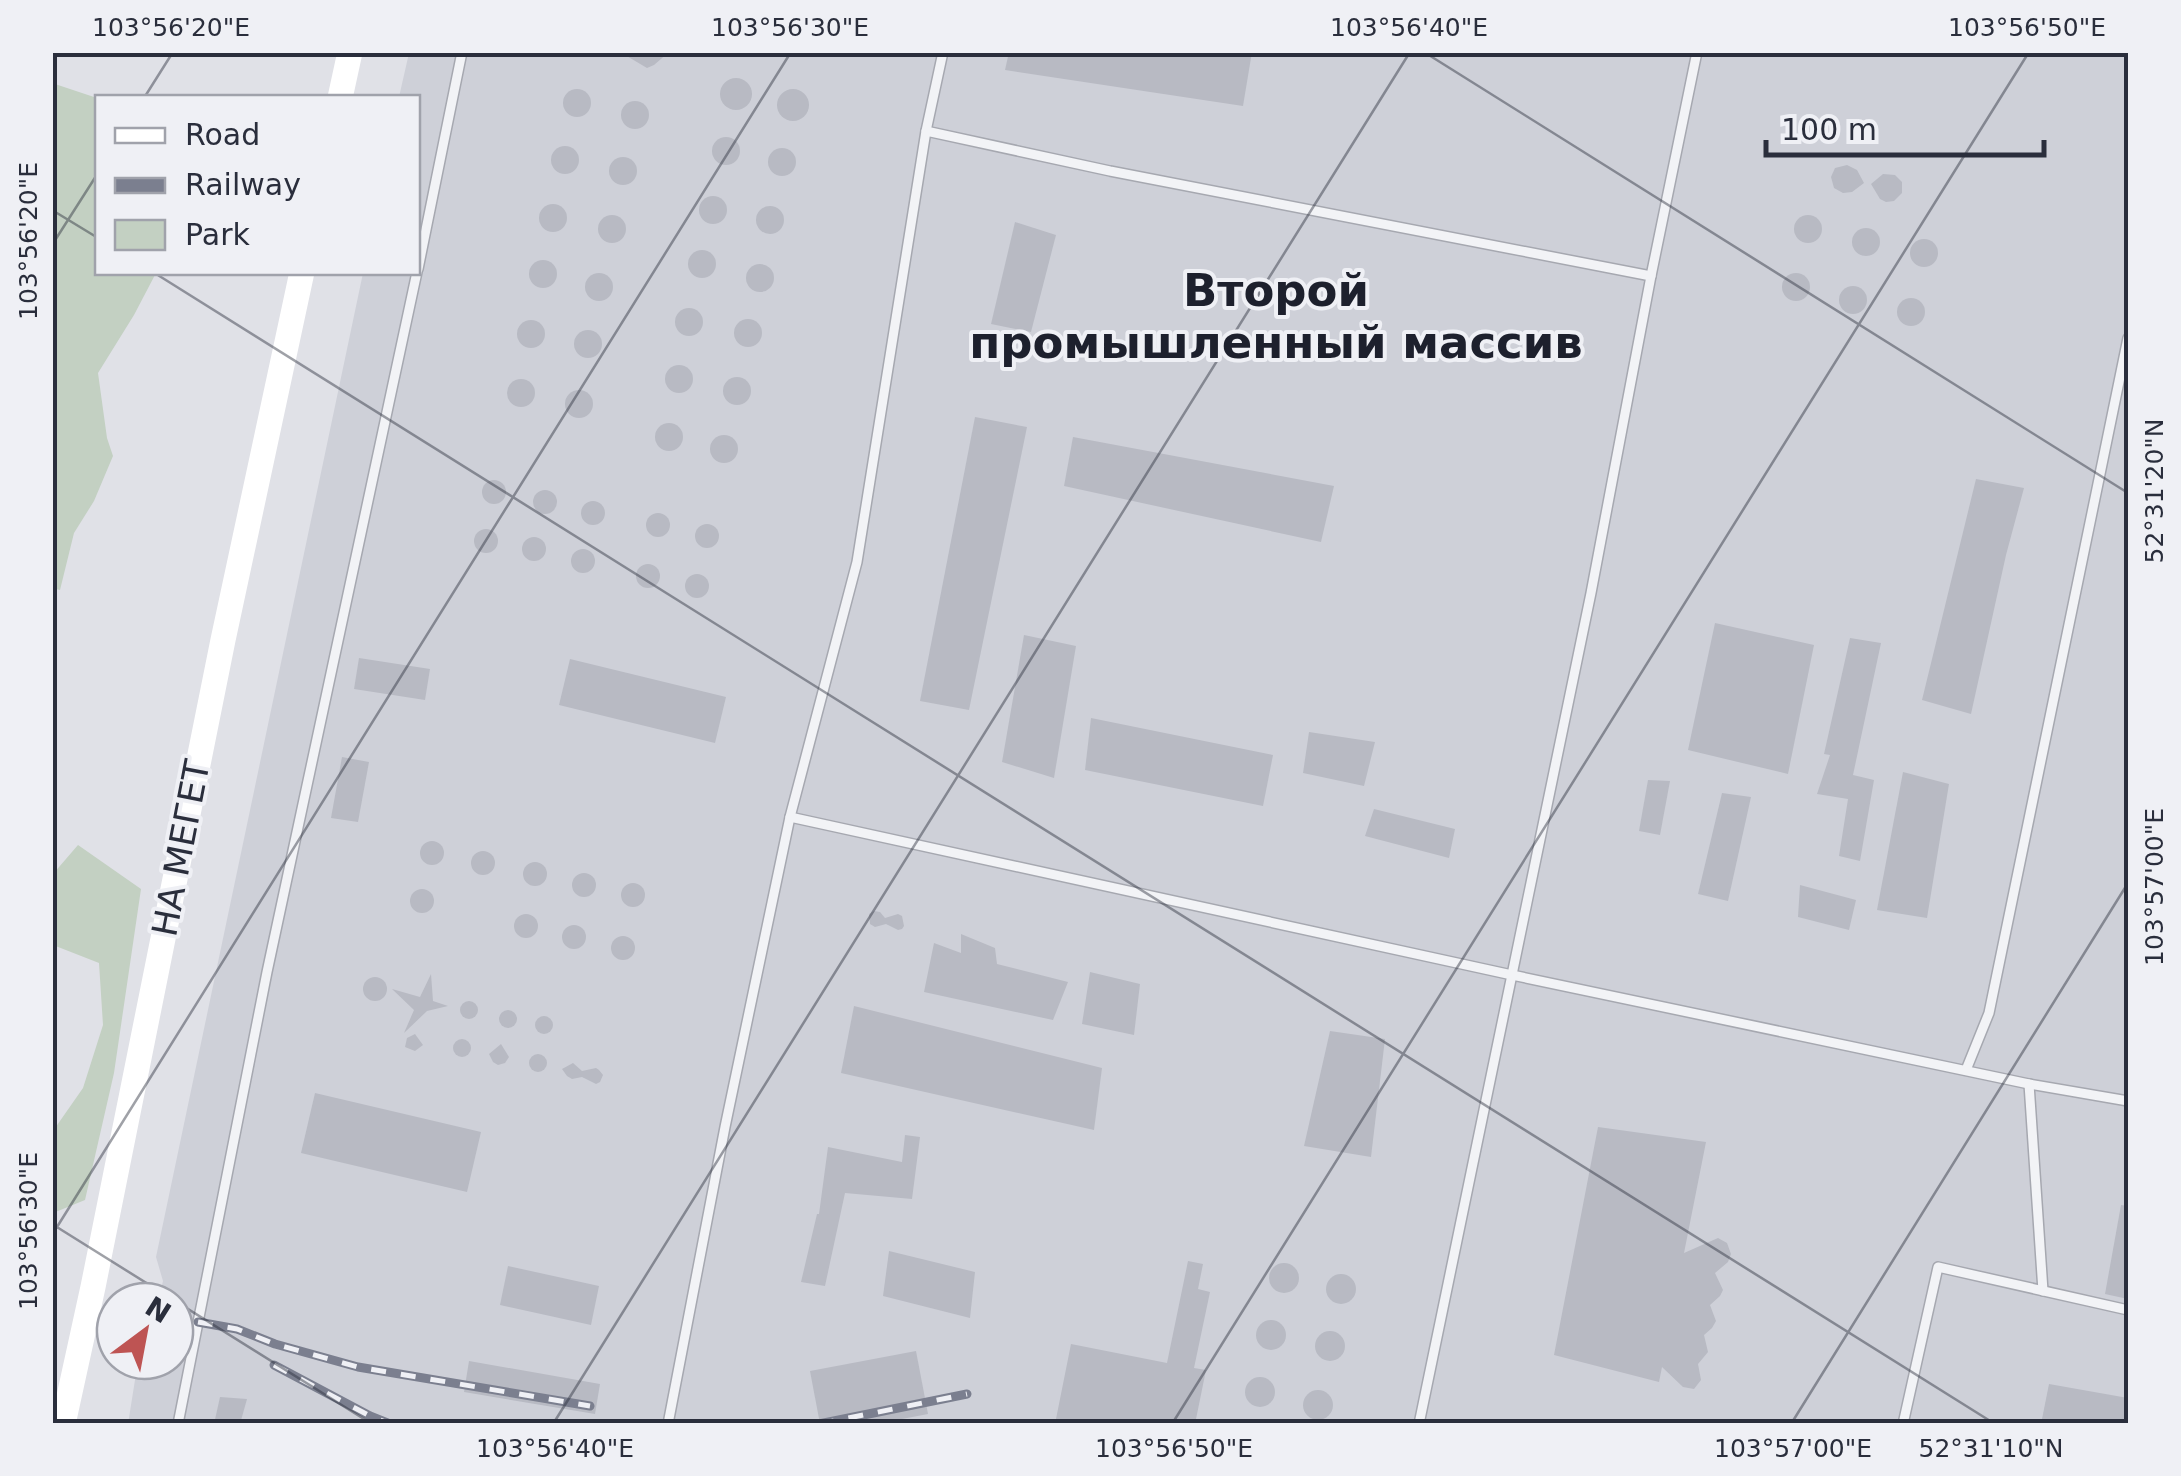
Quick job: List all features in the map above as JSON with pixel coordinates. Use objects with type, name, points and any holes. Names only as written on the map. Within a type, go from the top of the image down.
[{"type":"street","points":[[341,95],[350,52]]},
{"type":"street","name":"НА МЕГЕТ","points":[[63,1424],[301,275]]},
{"type":"lane","points":[[420,256],[462,52]]},
{"type":"lane","points":[[668,1424],[790,817],[857,562],[926,132],[943,52]]},
{"type":"lane","points":[[1419,1424],[1591,593],[1697,52]]},
{"type":"lane","points":[[926,132],[1110,172],[1651,276]]},
{"type":"lane","points":[[178,1424],[267,972],[416,275]]},
{"type":"lane","points":[[1966,1070],[1989,1013],[2128,338]]},
{"type":"lane","points":[[790,817],[1512,975],[2128,1102]]},
{"type":"lane","points":[[2029,1084],[2043,1290]]},
{"type":"lane","points":[[1903,1424],[1938,1267],[2128,1310]]},
{"type":"shaded area","points":[[409,53],[2128,53],[2128,1423],[128,1424],[135,1381],[195,1381],[195,1281],[163,1281],[156,1257],[363,275],[420,275],[420,95],[399,95]]},
{"type":"green space","points":[[52,83],[95,97],[95,275],[155,275],[98,373],[113,456],[94,501],[74,533],[60,590],[52,588]]},
{"type":"green space","points":[[78,845],[141,889],[114,1073],[85,1200],[53,1213],[53,1131],[83,1088],[103,1025],[99,963],[53,945],[53,874]]},
{"type":"building","points":[[620,52],[669,52],[647,68]]},
{"type":"building","points":[[1009,52],[1252,52],[1243,106],[1005,70]]},
{"type":"building","points":[[736,78],[747,83],[752,94],[747,105],[736,110],[725,105],[720,94],[725,83]]},
{"type":"building","points":[[577,89],[587,93],[591,103],[587,113],[577,117],[567,113],[563,103],[567,93]]},
{"type":"building","points":[[793,89],[804,94],[809,105],[804,116],[793,121],[782,116],[777,105],[782,94]]},
{"type":"building","points":[[635,101],[645,105],[649,115],[645,125],[635,129],[625,125],[621,115],[625,105]]},
{"type":"building","points":[[726,137],[736,141],[740,151],[736,161],[726,165],[716,161],[712,151],[716,141]]},
{"type":"building","points":[[565,146],[575,150],[579,160],[575,170],[565,174],[555,170],[551,160],[555,150]]},
{"type":"building","points":[[782,148],[792,152],[796,162],[792,172],[782,176],[772,172],[768,162],[772,152]]},
{"type":"building","points":[[623,157],[633,161],[637,171],[633,181],[623,185],[613,181],[609,171],[613,161]]},
{"type":"building","points":[[1847,165],[1857,170],[1864,183],[1843,193],[1834,188],[1831,177],[1835,168]]},
{"type":"building","points":[[1883,174],[1895,175],[1902,182],[1902,193],[1894,201],[1880,199],[1871,184]]},
{"type":"building","points":[[713,196],[723,200],[727,210],[723,220],[713,224],[703,220],[699,210],[703,200]]},
{"type":"building","points":[[553,204],[563,208],[567,218],[563,228],[553,232],[543,228],[539,218],[543,208]]},
{"type":"building","points":[[770,206],[780,210],[784,220],[780,230],[770,234],[760,230],[756,220],[760,210]]},
{"type":"building","points":[[612,215],[622,219],[626,229],[622,239],[612,243],[602,239],[598,229],[602,219]]},
{"type":"building","points":[[1808,215],[1818,219],[1822,229],[1818,239],[1808,243],[1798,239],[1794,229],[1798,219]]},
{"type":"building","points":[[1015,222],[1056,235],[1031,332],[991,324]]},
{"type":"building","points":[[1866,228],[1876,232],[1880,242],[1876,252],[1866,256],[1856,252],[1852,242],[1856,232]]},
{"type":"building","points":[[1924,239],[1934,243],[1938,253],[1934,263],[1924,267],[1914,263],[1910,253],[1914,243]]},
{"type":"building","points":[[702,250],[712,254],[716,264],[712,274],[702,278],[692,274],[688,264],[692,254]]},
{"type":"building","points":[[543,260],[553,264],[557,274],[553,284],[543,288],[533,284],[529,274],[533,264]]},
{"type":"building","points":[[760,264],[770,268],[774,278],[770,288],[760,292],[750,288],[746,278],[750,268]]},
{"type":"building","points":[[599,273],[609,277],[613,287],[609,297],[599,301],[589,297],[585,287],[589,277]]},
{"type":"building","points":[[1796,273],[1806,277],[1810,287],[1806,297],[1796,301],[1786,297],[1782,287],[1786,277]]},
{"type":"building","points":[[1853,286],[1863,290],[1867,300],[1863,310],[1853,314],[1843,310],[1839,300],[1843,290]]},
{"type":"building","points":[[1911,298],[1921,302],[1925,312],[1921,322],[1911,326],[1901,322],[1897,312],[1901,302]]},
{"type":"building","points":[[689,308],[699,312],[703,322],[699,332],[689,336],[679,332],[675,322],[679,312]]},
{"type":"building","points":[[748,319],[758,323],[762,333],[758,343],[748,347],[738,343],[734,333],[738,323]]},
{"type":"building","points":[[531,320],[541,324],[545,334],[541,344],[531,348],[521,344],[517,334],[521,324]]},
{"type":"building","points":[[588,330],[598,334],[602,344],[598,354],[588,358],[578,354],[574,344],[578,334]]},
{"type":"building","points":[[679,365],[689,369],[693,379],[689,389],[679,393],[669,389],[665,379],[669,369]]},
{"type":"building","points":[[737,377],[747,381],[751,391],[747,401],[737,405],[727,401],[723,391],[727,381]]},
{"type":"building","points":[[521,379],[531,383],[535,393],[531,403],[521,407],[511,403],[507,393],[511,383]]},
{"type":"building","points":[[579,390],[589,394],[593,404],[589,414],[579,418],[569,414],[565,404],[569,394]]},
{"type":"building","points":[[975,417],[1027,427],[969,710],[920,701]]},
{"type":"building","points":[[669,423],[679,427],[683,437],[679,447],[669,451],[659,447],[655,437],[659,427]]},
{"type":"building","points":[[724,435],[734,439],[738,449],[734,459],[724,463],[714,459],[710,449],[714,439]]},
{"type":"building","points":[[1073,437],[1334,486],[1321,542],[1064,486]]},
{"type":"building","points":[[1976,479],[2024,488],[1971,714],[1922,700]]},
{"type":"building","points":[[494,480],[503,483],[503,501],[494,504],[485,501],[482,492],[485,483]]},
{"type":"building","points":[[545,490],[554,493],[554,511],[545,514],[536,511],[533,502],[536,493]]},
{"type":"building","points":[[593,501],[602,504],[602,522],[593,525],[584,522],[581,513],[584,504]]},
{"type":"building","points":[[658,513],[667,516],[667,534],[658,537],[649,534],[646,525],[649,516]]},
{"type":"building","points":[[707,524],[716,527],[716,545],[707,548],[698,545],[695,536],[698,527]]},
{"type":"building","points":[[486,529],[495,532],[495,550],[486,553],[477,550],[474,541],[477,532]]},
{"type":"building","points":[[534,537],[543,540],[543,558],[534,561],[525,558],[522,549],[525,540]]},
{"type":"building","points":[[583,549],[592,552],[592,570],[583,573],[574,570],[571,561],[574,552]]},
{"type":"building","points":[[648,564],[657,567],[657,585],[648,588],[639,585],[636,576],[639,567]]},
{"type":"building","points":[[697,574],[706,577],[706,595],[697,598],[688,595],[685,586],[688,577]]},
{"type":"building","points":[[1715,623],[1814,645],[1788,774],[1688,750]]},
{"type":"building","points":[[1024,635],[1076,646],[1054,778],[1002,762]]},
{"type":"building","points":[[1850,638],[1881,643],[1853,775],[1874,780],[1860,861],[1839,856],[1848,799],[1817,794],[1830,755],[1824,754]]},
{"type":"building","points":[[359,658],[430,669],[425,700],[354,689]]},
{"type":"building","points":[[570,659],[726,697],[715,743],[559,705]]},
{"type":"building","points":[[1091,718],[1273,755],[1263,806],[1085,770]]},
{"type":"building","points":[[1309,732],[1375,742],[1364,786],[1303,773]]},
{"type":"building","points":[[342,757],[369,762],[358,822],[331,818]]},
{"type":"building","points":[[1903,772],[1949,784],[1927,918],[1877,910]]},
{"type":"building","points":[[1648,780],[1670,781],[1660,835],[1639,831]]},
{"type":"building","points":[[1722,793],[1751,797],[1728,901],[1698,894]]},
{"type":"building","points":[[1374,809],[1455,829],[1449,858],[1365,836]]},
{"type":"building","points":[[432,841],[441,844],[441,862],[432,865],[423,862],[420,853],[423,844]]},
{"type":"building","points":[[483,851],[492,854],[492,872],[483,875],[474,872],[471,863],[474,854]]},
{"type":"building","points":[[535,862],[544,865],[544,883],[535,886],[526,883],[523,874],[526,865]]},
{"type":"building","points":[[584,873],[593,876],[593,894],[584,897],[575,894],[572,885],[575,876]]},
{"type":"building","points":[[633,883],[642,886],[642,904],[633,907],[624,904],[621,895],[624,886]]},
{"type":"building","points":[[1800,885],[1856,900],[1849,930],[1798,917]]},
{"type":"building","points":[[422,889],[431,892],[431,910],[422,913],[413,910],[410,901],[413,892]]},
{"type":"building","points":[[874,911],[885,918],[902,916],[904,926],[898,930],[886,924],[875,927],[870,924],[869,914]]},
{"type":"building","points":[[526,914],[535,917],[535,935],[526,938],[517,935],[514,926],[517,917]]},
{"type":"building","points":[[574,925],[583,928],[583,946],[574,949],[565,946],[562,937],[565,928]]},
{"type":"building","points":[[961,934],[995,948],[997,964],[1068,982],[1053,1020],[924,992],[934,943],[961,953]]},
{"type":"building","points":[[623,936],[632,939],[632,957],[623,960],[614,957],[611,948],[614,939]]},
{"type":"building","points":[[1090,972],[1140,984],[1134,1035],[1082,1024]]},
{"type":"building","points":[[431,974],[433,1001],[448,1006],[427,1011],[404,1033],[414,1010],[392,989],[420,997]]},
{"type":"building","points":[[375,977],[384,980],[384,998],[375,1001],[366,998],[363,989],[366,980]]},
{"type":"building","points":[[469,1001],[478,1010],[469,1019],[460,1010]]},
{"type":"building","points":[[854,1006],[1102,1068],[1094,1130],[841,1073]]},
{"type":"building","points":[[508,1010],[515,1012],[515,1026],[508,1028],[501,1026],[499,1019],[501,1012]]},
{"type":"building","points":[[544,1016],[553,1025],[544,1034],[535,1025]]},
{"type":"building","points":[[1330,1031],[1385,1039],[1371,1157],[1304,1146]]},
{"type":"building","points":[[415,1034],[423,1045],[415,1051],[405,1047],[407,1038]]},
{"type":"building","points":[[462,1039],[469,1041],[469,1055],[462,1057],[455,1055],[453,1048],[455,1041]]},
{"type":"building","points":[[501,1044],[509,1057],[498,1065],[489,1054]]},
{"type":"building","points":[[538,1054],[545,1056],[545,1070],[538,1072],[531,1070],[529,1063],[531,1056]]},
{"type":"building","points":[[573,1063],[582,1071],[599,1070],[603,1075],[600,1082],[567,1076],[562,1069]]},
{"type":"building","points":[[315,1093],[481,1132],[467,1192],[301,1153]]},
{"type":"building","points":[[1598,1127],[1706,1142],[1684,1253],[1718,1238],[1727,1243],[1731,1254],[1715,1273],[1723,1290],[1710,1305],[1716,1321],[1704,1335],[1708,1352],[1698,1364],[1701,1380],[1694,1389],[1683,1387],[1662,1367],[1659,1382],[1554,1355]]},
{"type":"building","points":[[905,1135],[920,1137],[912,1199],[845,1193],[825,1286],[801,1282],[819,1214],[828,1147],[902,1162]]},
{"type":"building","points":[[2121,1205],[2128,1206],[2128,1299],[2105,1294]]},
{"type":"building","points":[[889,1251],[975,1272],[970,1318],[883,1296]]},
{"type":"building","points":[[1188,1261],[1203,1264],[1198,1289],[1210,1292],[1194,1368],[1206,1370],[1195,1424],[1055,1424],[1071,1344],[1167,1363]]},
{"type":"building","points":[[1284,1263],[1294,1268],[1299,1278],[1294,1288],[1284,1293],[1274,1288],[1269,1278],[1274,1268]]},
{"type":"building","points":[[508,1266],[599,1286],[591,1325],[500,1305]]},
{"type":"building","points":[[1341,1274],[1351,1279],[1356,1289],[1351,1299],[1341,1304],[1331,1299],[1326,1289],[1331,1279]]},
{"type":"building","points":[[1271,1320],[1281,1325],[1286,1335],[1281,1345],[1271,1350],[1261,1345],[1256,1335],[1261,1325]]},
{"type":"building","points":[[1330,1331],[1340,1336],[1345,1346],[1340,1356],[1330,1361],[1320,1356],[1315,1346],[1320,1336]]},
{"type":"building","points":[[916,1351],[928,1414],[876,1424],[820,1424],[810,1371]]},
{"type":"building","points":[[469,1361],[600,1384],[595,1414],[464,1392]]},
{"type":"building","points":[[1260,1377],[1270,1382],[1275,1392],[1270,1402],[1260,1407],[1250,1402],[1245,1392],[1250,1382]]},
{"type":"building","points":[[2049,1384],[2128,1398],[2128,1424],[2041,1424]]},
{"type":"building","points":[[1318,1390],[1328,1395],[1333,1405],[1328,1415],[1318,1420],[1308,1415],[1303,1405],[1308,1395]]},
{"type":"building","points":[[220,1397],[247,1399],[240,1424],[214,1424]]},
{"type":"railway","points":[[198,1322],[237,1329],[358,1367],[590,1406]]},
{"type":"railway","points":[[274,1365],[390,1424]]},
{"type":"railway","points":[[819,1424],[967,1394]]},
{"type":"district","name":"Второй промышленный массив","points":[[1276,316]]}]
